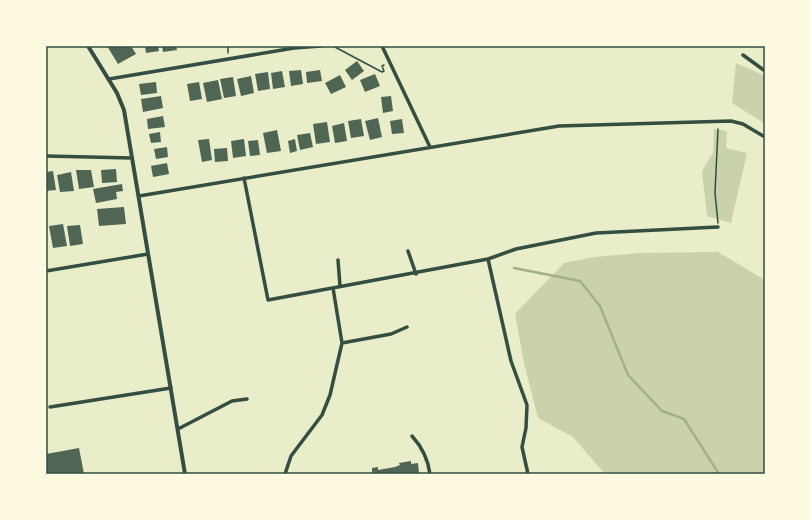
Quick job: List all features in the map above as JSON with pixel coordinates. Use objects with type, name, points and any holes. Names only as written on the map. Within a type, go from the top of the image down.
[{"type":"street","points":[[88,46],[109,79],[124,110],[185,474]]},
{"type":"street","points":[[109,79],[294,47],[322,46]]},
{"type":"street","points":[[382,46],[430,147]]},
{"type":"street","points":[[743,55],[765,71]]},
{"type":"street","points":[[139,196],[559,126],[731,121],[743,124],[765,137]]},
{"type":"street","points":[[46,156],[132,158]]},
{"type":"street","points":[[244,178],[268,300],[340,286],[416,274],[488,259],[516,249],[596,233],[718,227]]},
{"type":"street","points":[[408,251],[416,274]]},
{"type":"street","points":[[46,271],[148,254]]},
{"type":"street","points":[[488,259],[507,347],[527,406],[526,428],[522,447],[528,474]]},
{"type":"street","points":[[338,260],[340,286]]},
{"type":"street","points":[[285,474],[291,456],[325,409],[342,343],[333,288]]},
{"type":"street","points":[[342,343],[391,334],[407,327]]},
{"type":"street","points":[[50,407],[171,388]]},
{"type":"street","points":[[178,430],[232,401],[247,399]]},
{"type":"street","points":[[412,436],[420,445],[429,465],[430,474]]},
{"type":"path","points":[[228,46],[229,59]]},
{"type":"path","points":[[322,46],[333,46],[382,72],[384,71],[382,66],[390,63]]},
{"type":"path","points":[[718,129],[714,193],[718,227]]},
{"type":"green space","points":[[736,63],[765,76],[765,124],[732,103]]},
{"type":"green space","points":[[714,129],[727,131],[726,148],[747,153],[731,223],[707,216],[702,171],[713,153]]},
{"type":"green space","points":[[718,252],[765,280],[765,474],[605,474],[573,437],[538,418],[524,363],[515,314],[564,263],[594,257],[639,253]]},
{"type":"building","points":[[107,46],[131,46],[136,54],[118,64]]},
{"type":"building","points":[[145,46],[158,46],[159,51],[146,53]]},
{"type":"building","points":[[162,46],[176,46],[177,50],[163,52]]},
{"type":"building","points":[[357,61],[364,71],[352,80],[345,70]]},
{"type":"building","points":[[301,70],[303,84],[291,86],[289,71]]},
{"type":"building","points":[[320,70],[322,81],[307,83],[306,72]]},
{"type":"building","points":[[282,71],[285,87],[273,89],[271,73]]},
{"type":"building","points":[[268,72],[270,89],[258,91],[255,74]]},
{"type":"building","points":[[375,74],[380,86],[365,92],[360,80]]},
{"type":"building","points":[[340,75],[346,87],[331,94],[325,83]]},
{"type":"building","points":[[251,76],[254,93],[241,96],[237,79]]},
{"type":"building","points":[[233,77],[236,96],[224,98],[220,79]]},
{"type":"building","points":[[218,80],[222,99],[207,102],[203,83]]},
{"type":"building","points":[[156,82],[157,93],[141,95],[139,84]]},
{"type":"building","points":[[199,82],[202,99],[190,101],[187,84]]},
{"type":"building","points":[[161,96],[163,108],[143,112],[141,99]]},
{"type":"building","points":[[391,96],[393,111],[383,113],[381,97]]},
{"type":"building","points":[[163,116],[165,127],[148,129],[147,119]]},
{"type":"building","points":[[378,118],[382,137],[370,140],[365,121]]},
{"type":"building","points":[[361,119],[364,136],[351,138],[348,121]]},
{"type":"building","points":[[402,119],[404,133],[392,134],[390,121]]},
{"type":"building","points":[[327,122],[330,142],[316,144],[313,124]]},
{"type":"building","points":[[344,123],[347,141],[335,143],[332,126]]},
{"type":"building","points":[[277,130],[281,151],[267,153],[263,133]]},
{"type":"building","points":[[160,132],[161,142],[151,143],[149,134]]},
{"type":"building","points":[[310,133],[313,147],[300,150],[297,135]]},
{"type":"building","points":[[209,139],[212,160],[202,162],[198,140]]},
{"type":"building","points":[[244,139],[246,156],[233,158],[231,141]]},
{"type":"building","points":[[295,139],[297,151],[290,153],[288,141]]},
{"type":"building","points":[[258,140],[260,155],[250,156],[248,141]]},
{"type":"building","points":[[167,147],[168,157],[156,159],[154,149]]},
{"type":"building","points":[[227,148],[228,161],[215,162],[214,149]]},
{"type":"building","points":[[167,163],[169,174],[153,177],[151,166]]},
{"type":"building","points":[[116,169],[117,182],[102,183],[101,170]]},
{"type":"building","points":[[76,170],[91,170],[94,187],[79,189]]},
{"type":"building","points":[[53,171],[56,190],[46,191],[46,172]]},
{"type":"building","points":[[71,172],[74,191],[60,192],[57,175]]},
{"type":"building","points":[[122,184],[123,191],[116,192],[117,199],[96,203],[93,189]]},
{"type":"building","points":[[124,207],[126,224],[99,226],[97,209]]},
{"type":"building","points":[[63,224],[67,246],[53,248],[49,226]]},
{"type":"building","points":[[80,225],[83,244],[70,246],[67,226]]},
{"type":"building","points":[[79,448],[84,474],[46,474],[46,454]]},
{"type":"building","points":[[411,461],[411,464],[418,463],[419,474],[372,474],[372,468],[378,467],[378,470],[395,467],[400,465],[399,463]]},
{"type":"waterway","points":[[514,268],[580,281],[600,306],[628,375],[662,411],[684,419],[719,474]]}]
